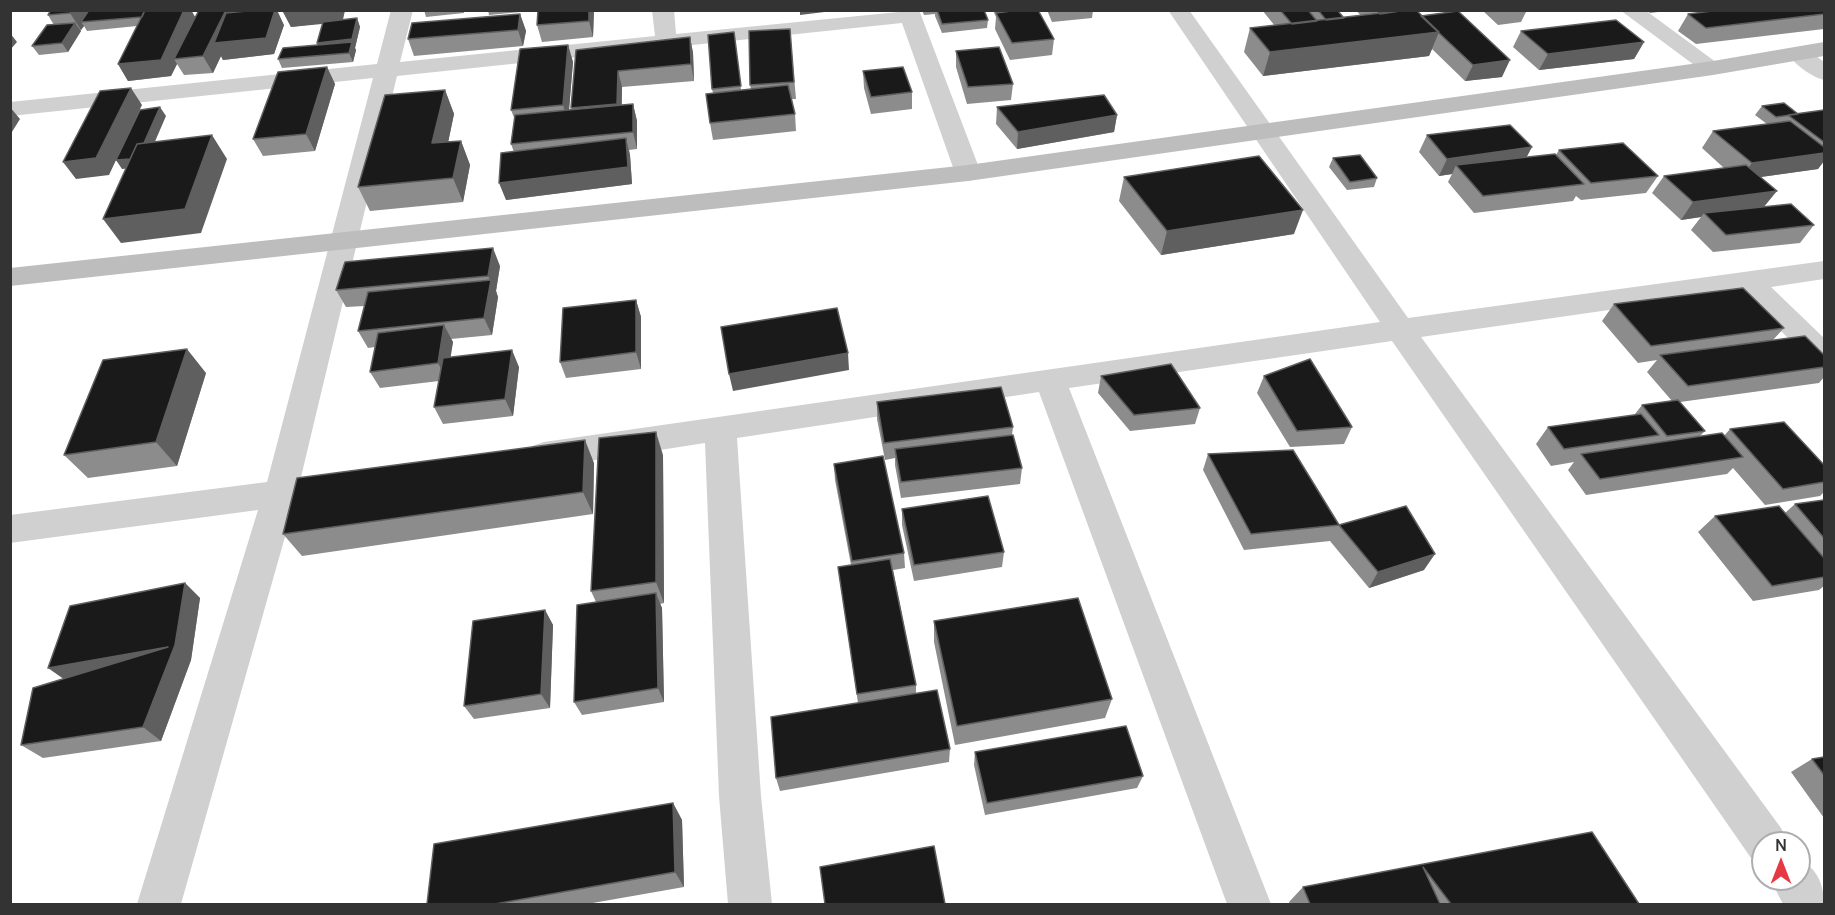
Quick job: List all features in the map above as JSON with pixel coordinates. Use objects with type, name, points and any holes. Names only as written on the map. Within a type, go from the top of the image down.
[{"type":"street","points":[[159,904],[280,495],[402,10]]},
{"type":"street","points":[[663,10],[666,39]]},
{"type":"street","points":[[1178,10],[1401,331],[1757,831]]},
{"type":"street","points":[[1630,10],[1713,68]]},
{"type":"street","points":[[10,109],[909,13],[968,174]]},
{"type":"street","points":[[10,277],[344,239],[968,174],[1713,68],[1824,49]]},
{"type":"street","points":[[1799,54],[1824,73]]},
{"type":"street","points":[[512,460],[1050,379],[1824,270]]},
{"type":"street","points":[[1747,280],[1824,355]]},
{"type":"street","points":[[1050,379],[1249,904]]},
{"type":"street","points":[[720,428],[740,796],[750,904]]},
{"type":"street","points":[[10,529],[361,483]]},
{"type":"street","points":[[1801,891],[1810,904]]},
{"type":"building","points":[[51,10],[72,10],[70,13],[48,15]]},
{"type":"building","points":[[89,10],[145,10],[142,17],[81,22]]},
{"type":"building","points":[[145,10],[184,10],[161,60],[118,64]]},
{"type":"building","points":[[199,10],[226,10],[203,56],[174,59]]},
{"type":"building","points":[[275,10],[266,38],[214,43],[226,13]]},
{"type":"building","points":[[538,10],[589,10],[589,21],[537,25]]},
{"type":"building","points":[[937,10],[984,10],[988,20],[942,24]]},
{"type":"building","points":[[1038,10],[1054,39],[1012,43],[996,13]]},
{"type":"building","points":[[1280,10],[1308,10],[1317,21],[1292,24]]},
{"type":"building","points":[[1318,10],[1337,10],[1344,18],[1326,20]]},
{"type":"building","points":[[1377,10],[1407,10],[1380,14]]},
{"type":"building","points":[[1416,10],[1439,32],[1270,52],[1250,28]]},
{"type":"building","points":[[1720,10],[1824,10],[1824,14],[1706,28],[1688,14]]},
{"type":"building","points":[[1458,11],[1510,60],[1473,65],[1421,16]]},
{"type":"building","points":[[520,14],[518,30],[408,39],[412,23]]},
{"type":"building","points":[[357,18],[352,39],[317,43],[323,22]]},
{"type":"building","points":[[1616,20],[1644,42],[1548,54],[1521,31]]},
{"type":"building","points":[[75,23],[62,43],[32,46],[47,25]]},
{"type":"building","points":[[790,29],[794,82],[750,85],[749,31]]},
{"type":"building","points":[[734,32],[741,86],[712,89],[708,35]]},
{"type":"building","points":[[690,37],[691,64],[618,71],[617,104],[571,108],[576,50]]},
{"type":"building","points":[[352,42],[349,53],[278,59],[283,48]]},
{"type":"building","points":[[568,45],[563,105],[511,110],[520,49]]},
{"type":"building","points":[[999,47],[1013,84],[968,87],[956,51]]},
{"type":"building","points":[[327,67],[306,134],[253,139],[278,72]]},
{"type":"building","points":[[903,67],[912,92],[871,97],[863,71]]},
{"type":"building","points":[[788,85],[795,114],[710,123],[706,94]]},
{"type":"building","points":[[131,88],[96,158],[63,162],[100,91]]},
{"type":"building","points":[[445,90],[432,143],[461,141],[453,178],[358,187],[385,95]]},
{"type":"building","points":[[1104,95],[1117,115],[1018,132],[997,107]]},
{"type":"building","points":[[1784,103],[1798,114],[1776,117],[1762,106]]},
{"type":"building","points":[[633,104],[633,132],[511,144],[515,115]]},
{"type":"building","points":[[160,107],[144,143],[137,144],[130,159],[116,160],[140,110]]},
{"type":"building","points":[[1824,110],[1824,142],[1788,115]]},
{"type":"building","points":[[1790,121],[1824,147],[1824,153],[1752,163],[1713,131]]},
{"type":"building","points":[[1510,125],[1532,147],[1447,159],[1427,135]]},
{"type":"building","points":[[212,135],[185,209],[103,219],[137,144]]},
{"type":"building","points":[[626,138],[628,167],[499,183],[501,153]]},
{"type":"building","points":[[1623,143],[1658,176],[1591,183],[1559,150]]},
{"type":"building","points":[[1555,154],[1584,184],[1483,196],[1456,165]]},
{"type":"building","points":[[1360,155],[1377,178],[1350,182],[1333,158]]},
{"type":"building","points":[[1259,156],[1303,210],[1167,231],[1124,177]]},
{"type":"building","points":[[1746,165],[1777,191],[1693,202],[1664,176]]},
{"type":"building","points":[[1791,204],[1814,225],[1726,235],[1704,213]]},
{"type":"building","points":[[493,248],[488,276],[336,290],[345,262]]},
{"type":"building","points":[[491,280],[484,318],[358,331],[368,292]]},
{"type":"building","points":[[1743,288],[1784,328],[1651,346],[1614,304]]},
{"type":"building","points":[[636,300],[636,352],[560,362],[563,308]]},
{"type":"building","points":[[837,308],[848,353],[729,374],[721,327]]},
{"type":"building","points":[[444,325],[438,363],[370,372],[378,333]]},
{"type":"building","points":[[1805,336],[1824,355],[1824,367],[1688,386],[1660,355]]},
{"type":"building","points":[[187,349],[156,442],[64,455],[103,360]]},
{"type":"building","points":[[512,350],[505,399],[434,407],[443,358]]},
{"type":"building","points":[[1310,359],[1352,427],[1297,431],[1264,376]]},
{"type":"building","points":[[1171,364],[1200,408],[1134,415],[1101,376]]},
{"type":"building","points":[[1001,387],[1013,427],[884,443],[877,402]]},
{"type":"building","points":[[1678,400],[1705,431],[1667,436],[1642,405]]},
{"type":"building","points":[[1641,414],[1659,435],[1564,449],[1548,427]]},
{"type":"building","points":[[1784,422],[1824,465],[1824,482],[1783,489],[1730,429]]},
{"type":"building","points":[[656,432],[656,582],[591,591],[599,438]]},
{"type":"building","points":[[1722,433],[1743,457],[1600,479],[1581,454]]},
{"type":"building","points":[[1013,435],[1022,468],[901,482],[895,449]]},
{"type":"building","points":[[585,440],[583,492],[283,534],[297,478]]},
{"type":"building","points":[[1293,450],[1339,525],[1251,534],[1208,454]]},
{"type":"building","points":[[883,456],[904,553],[852,561],[834,464]]},
{"type":"building","points":[[988,496],[1004,552],[914,565],[902,509]]},
{"type":"building","points":[[1824,500],[1824,538],[1795,504]]},
{"type":"building","points":[[1406,506],[1435,554],[1378,572],[1339,525]]},
{"type":"building","points":[[1779,506],[1824,558],[1824,577],[1772,586],[1715,516]]},
{"type":"building","points":[[890,559],[916,685],[857,694],[838,567]]},
{"type":"building","points":[[185,583],[175,645],[143,727],[21,745],[33,688],[168,647],[48,668],[70,606]]},
{"type":"building","points":[[656,593],[658,688],[574,702],[577,605]]},
{"type":"building","points":[[1078,598],[1112,699],[957,726],[934,621]]},
{"type":"building","points":[[545,610],[541,694],[464,706],[473,621]]},
{"type":"building","points":[[937,690],[950,749],[776,778],[771,717]]},
{"type":"building","points":[[1126,726],[1143,776],[987,803],[975,752]]},
{"type":"building","points":[[1824,757],[1824,775],[1812,759]]},
{"type":"building","points":[[673,803],[675,872],[495,904],[427,904],[434,844]]},
{"type":"building","points":[[1592,832],[1639,904],[1451,904],[1423,867],[1440,904],[1310,904],[1303,887]]},
{"type":"building","points":[[934,846],[945,904],[825,904],[820,867]]}]
